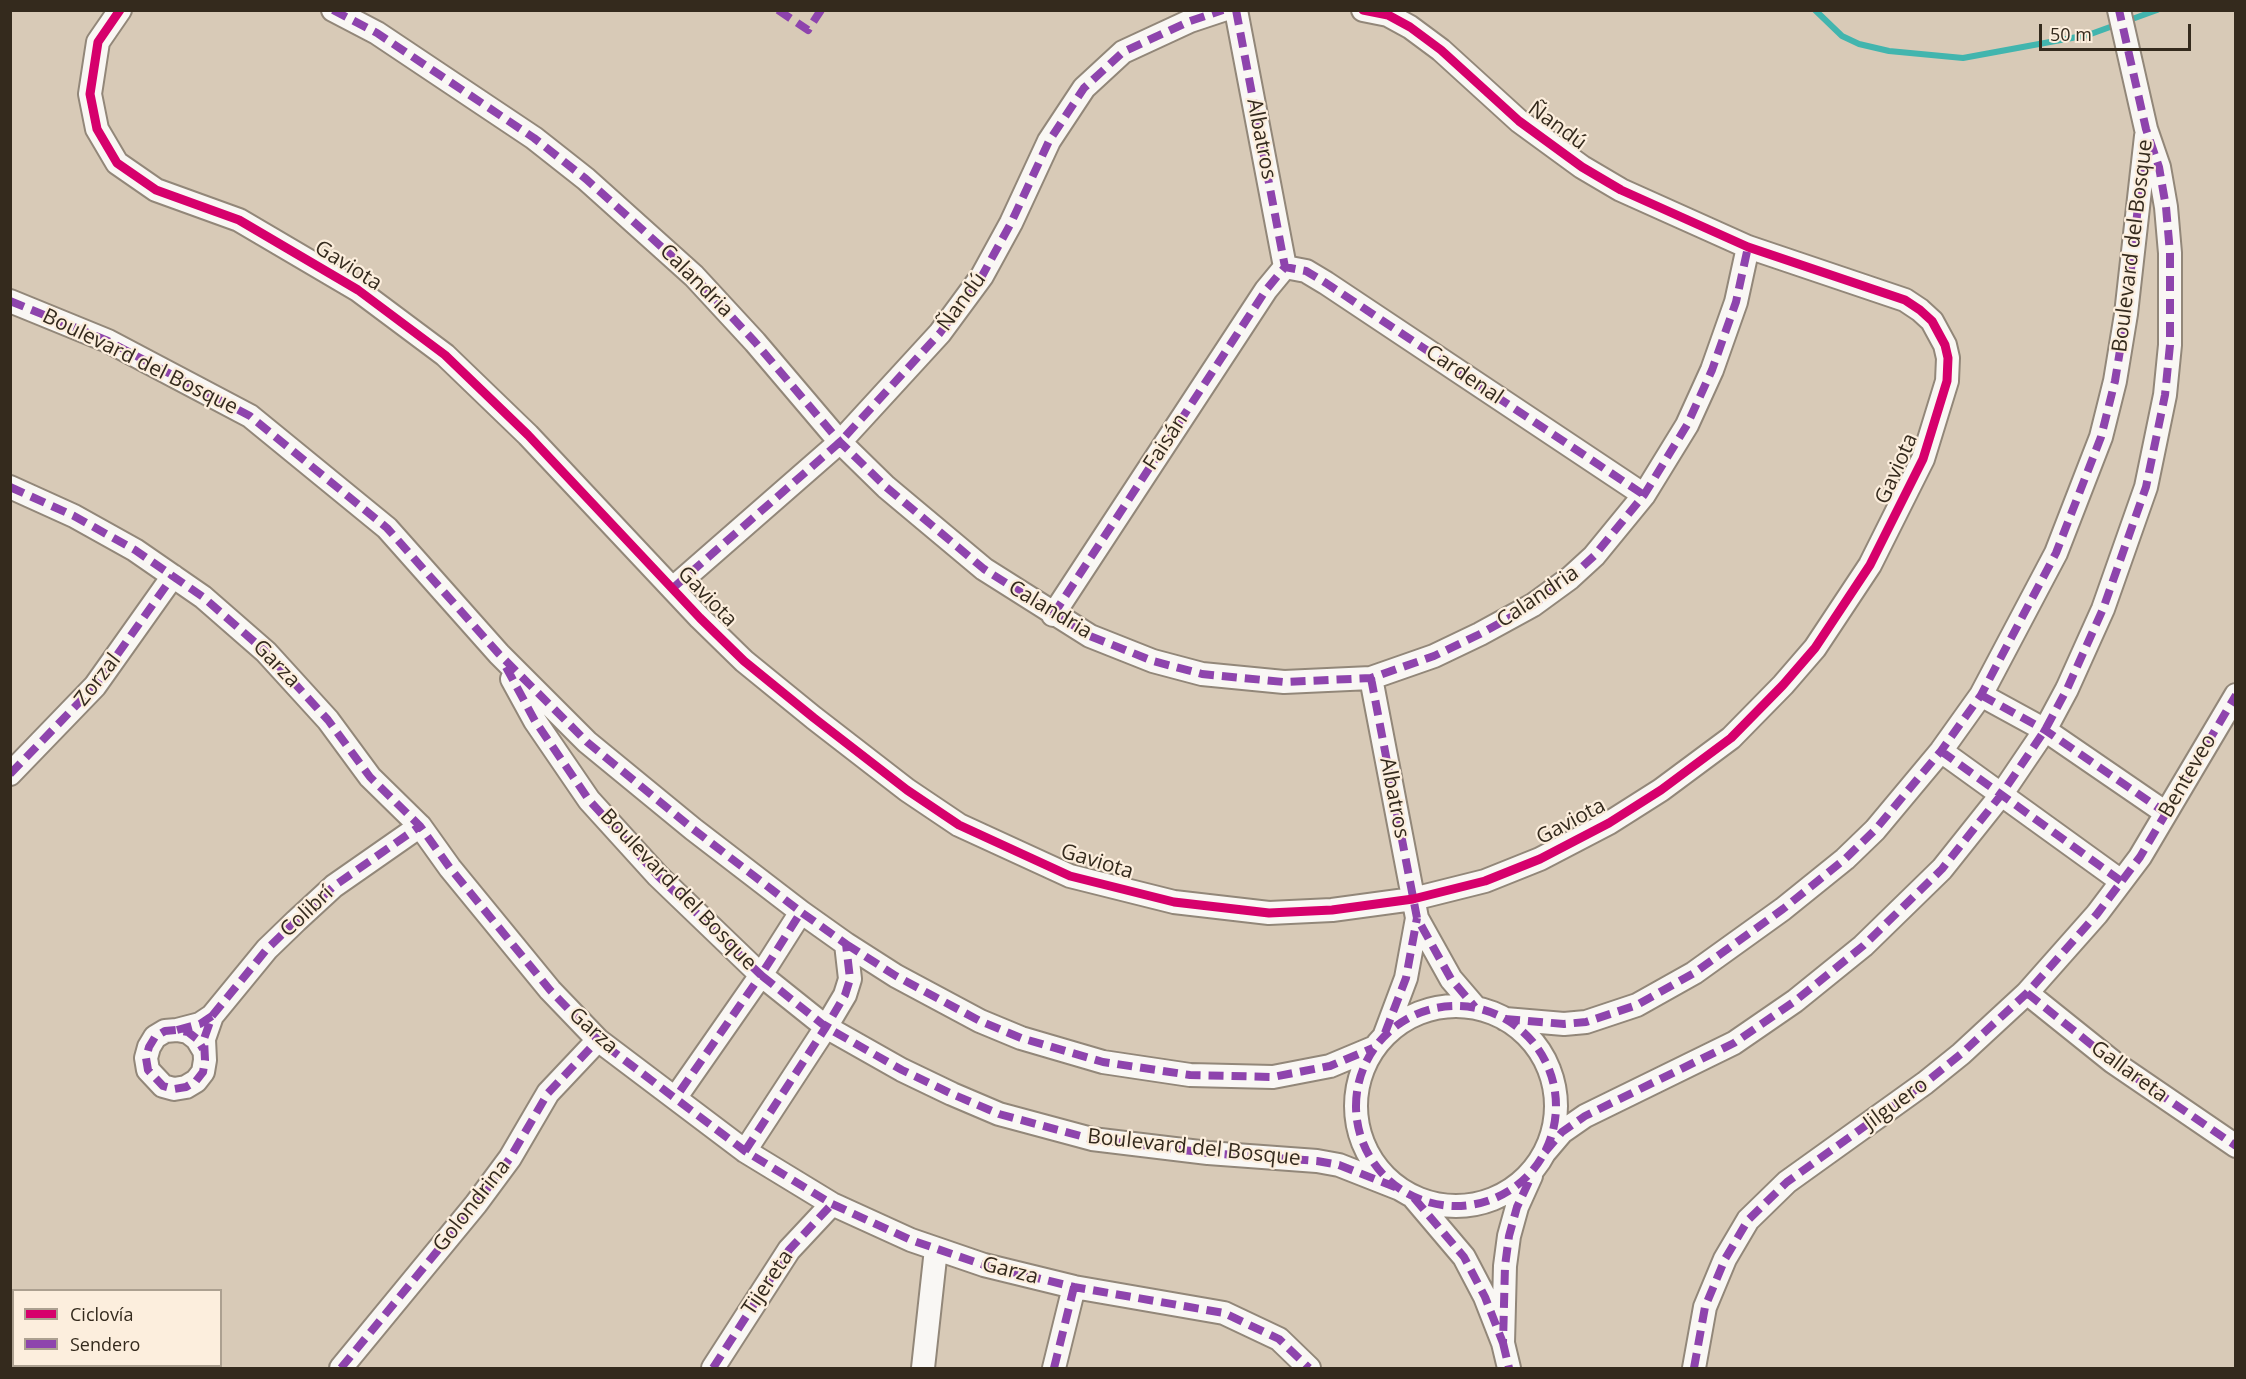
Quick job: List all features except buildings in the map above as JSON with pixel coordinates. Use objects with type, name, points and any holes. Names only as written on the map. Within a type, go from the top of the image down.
[{"type":"street","name":"Calandria","points":[[333,10],[376,33],[534,138],[586,179],[694,276],[755,342],[840,442],[939,534],[984,569],[1053,615],[1090,636],[1132,654],[1202,674],[1284,682],[1371,678],[1456,646],[1533,604],[1594,556],[1644,495],[1687,424],[1712,370],[1736,302],[1748,248]]},
{"type":"street","name":"Ñandú","points":[[673,588],[840,442],[940,333],[982,276],[1011,223],[1049,141],[1084,88],[1124,52],[1190,21],[1223,10]]},
{"type":"street","name":"Albatros","points":[[1236,10],[1283,268]]},
{"type":"street","name":"Ñandú","points":[[1363,10],[1388,15],[1423,36],[1519,122],[1602,179],[1643,202],[1748,248]]},
{"type":"street","points":[[2119,11],[2146,129]]},
{"type":"street","name":"Gaviota","points":[[114,18],[98,42],[90,94],[97,129],[117,163],[156,190],[239,220],[358,290],[445,355],[528,435],[744,661],[907,790],[959,825],[1070,876],[1174,902],[1240,912],[1415,908],[1573,843],[1638,806],[1731,738],[1783,685],[1815,648],[1870,566],[1923,459],[1938,417],[1947,381],[1948,357],[1940,334],[1932,321],[1905,300],[1748,248]]},
{"type":"street","name":"Boulevard del Bosque","points":[[1505,1019],[1564,1024],[1586,1022],[1637,1005],[1694,973],[1774,916],[1845,859],[1875,830],[1941,751],[1981,695],[2056,554],[2101,437],[2115,381],[2126,314],[2146,129]]},
{"type":"street","name":"Boulevard del Bosque","points":[[1541,1158],[1562,1132],[1585,1116],[1734,1043],[1827,977],[1898,915],[1942,869],[2001,795],[2045,730],[2067,689],[2115,576],[2146,487],[2165,395],[2170,345],[2170,253],[2159,167],[2146,129]]},
{"type":"street","name":"Cardenal","points":[[1283,268],[1306,271],[1326,283],[1644,495]]},
{"type":"street","name":"Faisán","points":[[1053,615],[1283,268]]},
{"type":"street","name":"Boulevard del Bosque","points":[[10,301],[108,341],[180,376],[250,416],[387,528],[499,654],[587,742],[685,823],[846,944]]},
{"type":"street","name":"Garza","points":[[10,487],[102,530],[202,597],[266,652],[328,720],[370,777],[420,826],[450,868],[550,990],[598,1040],[745,1151],[832,1204],[936,1249],[984,1265],[1074,1287],[1224,1313],[1279,1339],[1309,1368]]},
{"type":"street","name":"Zorzal","points":[[10,774],[95,686],[173,576]]},
{"type":"street","name":"Boulevard del Bosque","points":[[499,654],[534,721],[590,800],[658,876],[761,975],[826,1027],[902,1070],[952,1094],[999,1114],[1043,1127],[1092,1139],[1148,1147],[1317,1161],[1339,1165],[1407,1194]]},
{"type":"street","name":"Albatros","points":[[1371,678],[1415,908]]},
{"type":"street","points":[[1981,695],[2045,730],[2166,813]]},
{"type":"street","name":"Benteveo","points":[[2140,857],[2235,695]]},
{"type":"street","points":[[1941,751],[2121,881]]},
{"type":"street","name":"Colibrí","points":[[212,1016],[267,949],[334,886],[420,826]]},
{"type":"street","name":"Jilguero","points":[[1694,1368],[1703,1316],[1716,1279],[1736,1237],[1753,1213],[1787,1182],[1952,1062],[2027,993],[2097,914],[2140,857]]},
{"type":"street","points":[[1415,908],[1451,979],[1475,1007]]},
{"type":"street","points":[[1415,908],[1406,978],[1379,1042],[1359,1080],[1356,1098],[1359,1133],[1375,1165],[1407,1194],[1464,1257],[1485,1297],[1503,1343],[1509,1368]]},
{"type":"street","points":[[676,1097],[761,975],[801,912]]},
{"type":"street","points":[[846,944],[896,976],[980,1021],[1021,1038],[1103,1062],[1190,1075],[1273,1077],[1330,1066],[1379,1042],[1397,1024],[1426,1010],[1458,1005],[1475,1007],[1505,1019],[1531,1040],[1541,1054],[1551,1077],[1556,1102],[1555,1119],[1541,1158],[1517,1207],[1509,1236],[1505,1266],[1503,1343]]},
{"type":"street","points":[[745,1151],[845,995],[850,979],[846,944]]},
{"type":"street","name":"Gallareta","points":[[2027,993],[2113,1062],[2235,1146]]},
{"type":"street","points":[[212,1016],[206,1028],[203,1049],[205,1060],[202,1072],[196,1081],[186,1087],[174,1089],[154,1080],[148,1070],[146,1058],[148,1047],[155,1037],[165,1031],[200,1024],[212,1016]]},
{"type":"street","points":[[177,1030],[188,1032],[197,1039],[203,1049]]},
{"type":"street","name":"Golondrina","points":[[341,1368],[503,1167],[548,1093],[598,1040]]},
{"type":"street","points":[[1407,1194],[1456,1206],[1487,1201],[1515,1187],[1541,1158]]},
{"type":"street","name":"Tijereta","points":[[713,1368],[789,1250],[832,1204]]},
{"type":"street","points":[[923,1368],[936,1249]]},
{"type":"street","points":[[1054,1368],[1074,1287]]},
{"type":"waterway","points":[[1815,10],[1842,36],[1859,44],[1889,51],[1963,58],[2088,35],[2157,10]]},
{"type":"marked path","points":[[333,10],[377,33],[534,138],[586,179],[694,276],[755,342],[840,442],[886,487],[984,569],[1090,636],[1153,661],[1202,674],[1284,682],[1371,678],[1434,656],[1480,634],[1533,605],[1570,578],[1594,556],[1644,495],[1687,425],[1712,370],[1736,302],[1748,247]]},
{"type":"marked path","points":[[778,10],[808,30],[821,10]]},
{"type":"marked path","points":[[673,588],[840,442],[940,333],[982,276],[1011,223],[1049,141],[1084,88],[1123,52],[1190,21],[1223,10]]},
{"type":"marked path","points":[[1236,10],[1285,267]]},
{"type":"marked path","points":[[1545,1152],[1562,1132],[1585,1116],[1734,1043],[1795,1001],[1863,946],[1942,869],[2001,795],[2045,730],[2067,689],[2103,609],[2146,487],[2165,395],[2170,345],[2170,253],[2166,207],[2159,167],[2146,129],[2119,10]]},
{"type":"marked path","points":[[1505,1019],[1564,1024],[1586,1022],[1637,1005],[1694,973],[1783,909],[1845,859],[1875,830],[1941,751],[1981,695],[2056,553],[2101,437],[2115,381],[2126,314],[2146,135]]},
{"type":"marked path","points":[[1053,615],[1266,290],[1285,267],[1306,271],[1326,283],[1644,495]]},
{"type":"marked path","points":[[10,301],[108,341],[250,416],[387,528],[499,654],[587,742],[693,829],[801,912]]},
{"type":"marked path","points":[[10,487],[74,516],[135,550],[203,597],[266,652],[328,720],[370,777],[420,826],[450,868],[550,990],[598,1040],[745,1151],[832,1204],[911,1240],[984,1265],[1074,1287],[1224,1313],[1279,1339],[1309,1368]]},
{"type":"marked path","points":[[10,774],[95,686],[173,576]]},
{"type":"marked path","points":[[506,667],[535,721],[589,800],[658,876],[761,975],[676,1097]]},
{"type":"marked path","points":[[1371,678],[1417,918],[1451,979],[1475,1007]]},
{"type":"marked path","points":[[1981,695],[2045,730],[2166,813]]},
{"type":"marked path","points":[[1694,1368],[1705,1307],[1725,1259],[1748,1220],[1787,1182],[1925,1083],[1961,1054],[2027,993],[2097,914],[2140,857],[2236,695]]},
{"type":"marked path","points":[[1941,751],[2121,881]]},
{"type":"marked path","points":[[212,1016],[267,949],[334,886],[420,826]]},
{"type":"marked path","points":[[745,1151],[826,1027],[845,995],[850,979],[846,944],[801,912],[761,975],[826,1027],[902,1070],[952,1094],[999,1114],[1092,1139],[1208,1153],[1317,1161],[1339,1165],[1400,1189]]},
{"type":"marked path","points":[[1385,1033],[1406,978],[1417,918]]},
{"type":"marked path","points":[[846,944],[896,976],[980,1021],[1021,1038],[1103,1062],[1190,1075],[1273,1077],[1330,1066],[1373,1048]]},
{"type":"marked path","points":[[2027,993],[2113,1062],[2236,1146]]},
{"type":"marked path","points":[[1446,1006],[1466,1006],[1485,1010],[1503,1018],[1527,1035],[1539,1050],[1552,1077],[1556,1106],[1552,1135],[1539,1162],[1527,1177],[1512,1189],[1485,1202],[1466,1206],[1446,1206],[1427,1202],[1409,1194],[1385,1177],[1373,1162],[1360,1135],[1356,1116],[1356,1096],[1360,1077],[1368,1059],[1385,1035],[1400,1023],[1427,1010],[1446,1006]]},
{"type":"marked path","points":[[177,1030],[200,1024],[212,1016],[204,1039],[203,1072],[196,1081],[186,1087],[174,1089],[163,1086],[148,1070],[146,1058],[155,1037],[165,1031],[188,1032],[197,1039],[203,1049]]},
{"type":"marked path","points":[[341,1368],[476,1204],[510,1158],[548,1093],[598,1040]]},
{"type":"marked path","points":[[1414,1198],[1464,1257],[1485,1297],[1503,1343],[1505,1266],[1509,1236],[1517,1207],[1532,1175]]},
{"type":"marked path","points":[[713,1368],[789,1250],[832,1204]]},
{"type":"marked path","points":[[1054,1368],[1074,1287]]},
{"type":"marked path","points":[[1503,1343],[1509,1368]]},
{"type":"cycle path","points":[[120,10],[98,42],[90,94],[97,129],[117,163],[156,190],[239,220],[358,290],[445,355],[528,435],[700,618],[744,661],[814,718],[907,790],[959,825],[1070,876],[1174,902],[1269,913],[1332,910],[1413,899],[1485,881],[1540,859],[1609,823],[1661,790],[1731,738],[1783,685],[1815,648],[1870,565],[1923,459],[1947,381],[1948,358],[1945,345],[1932,321],[1905,300],[1748,247],[1621,190],[1582,167],[1519,121],[1441,50],[1410,27],[1388,15],[1363,10]]}]
